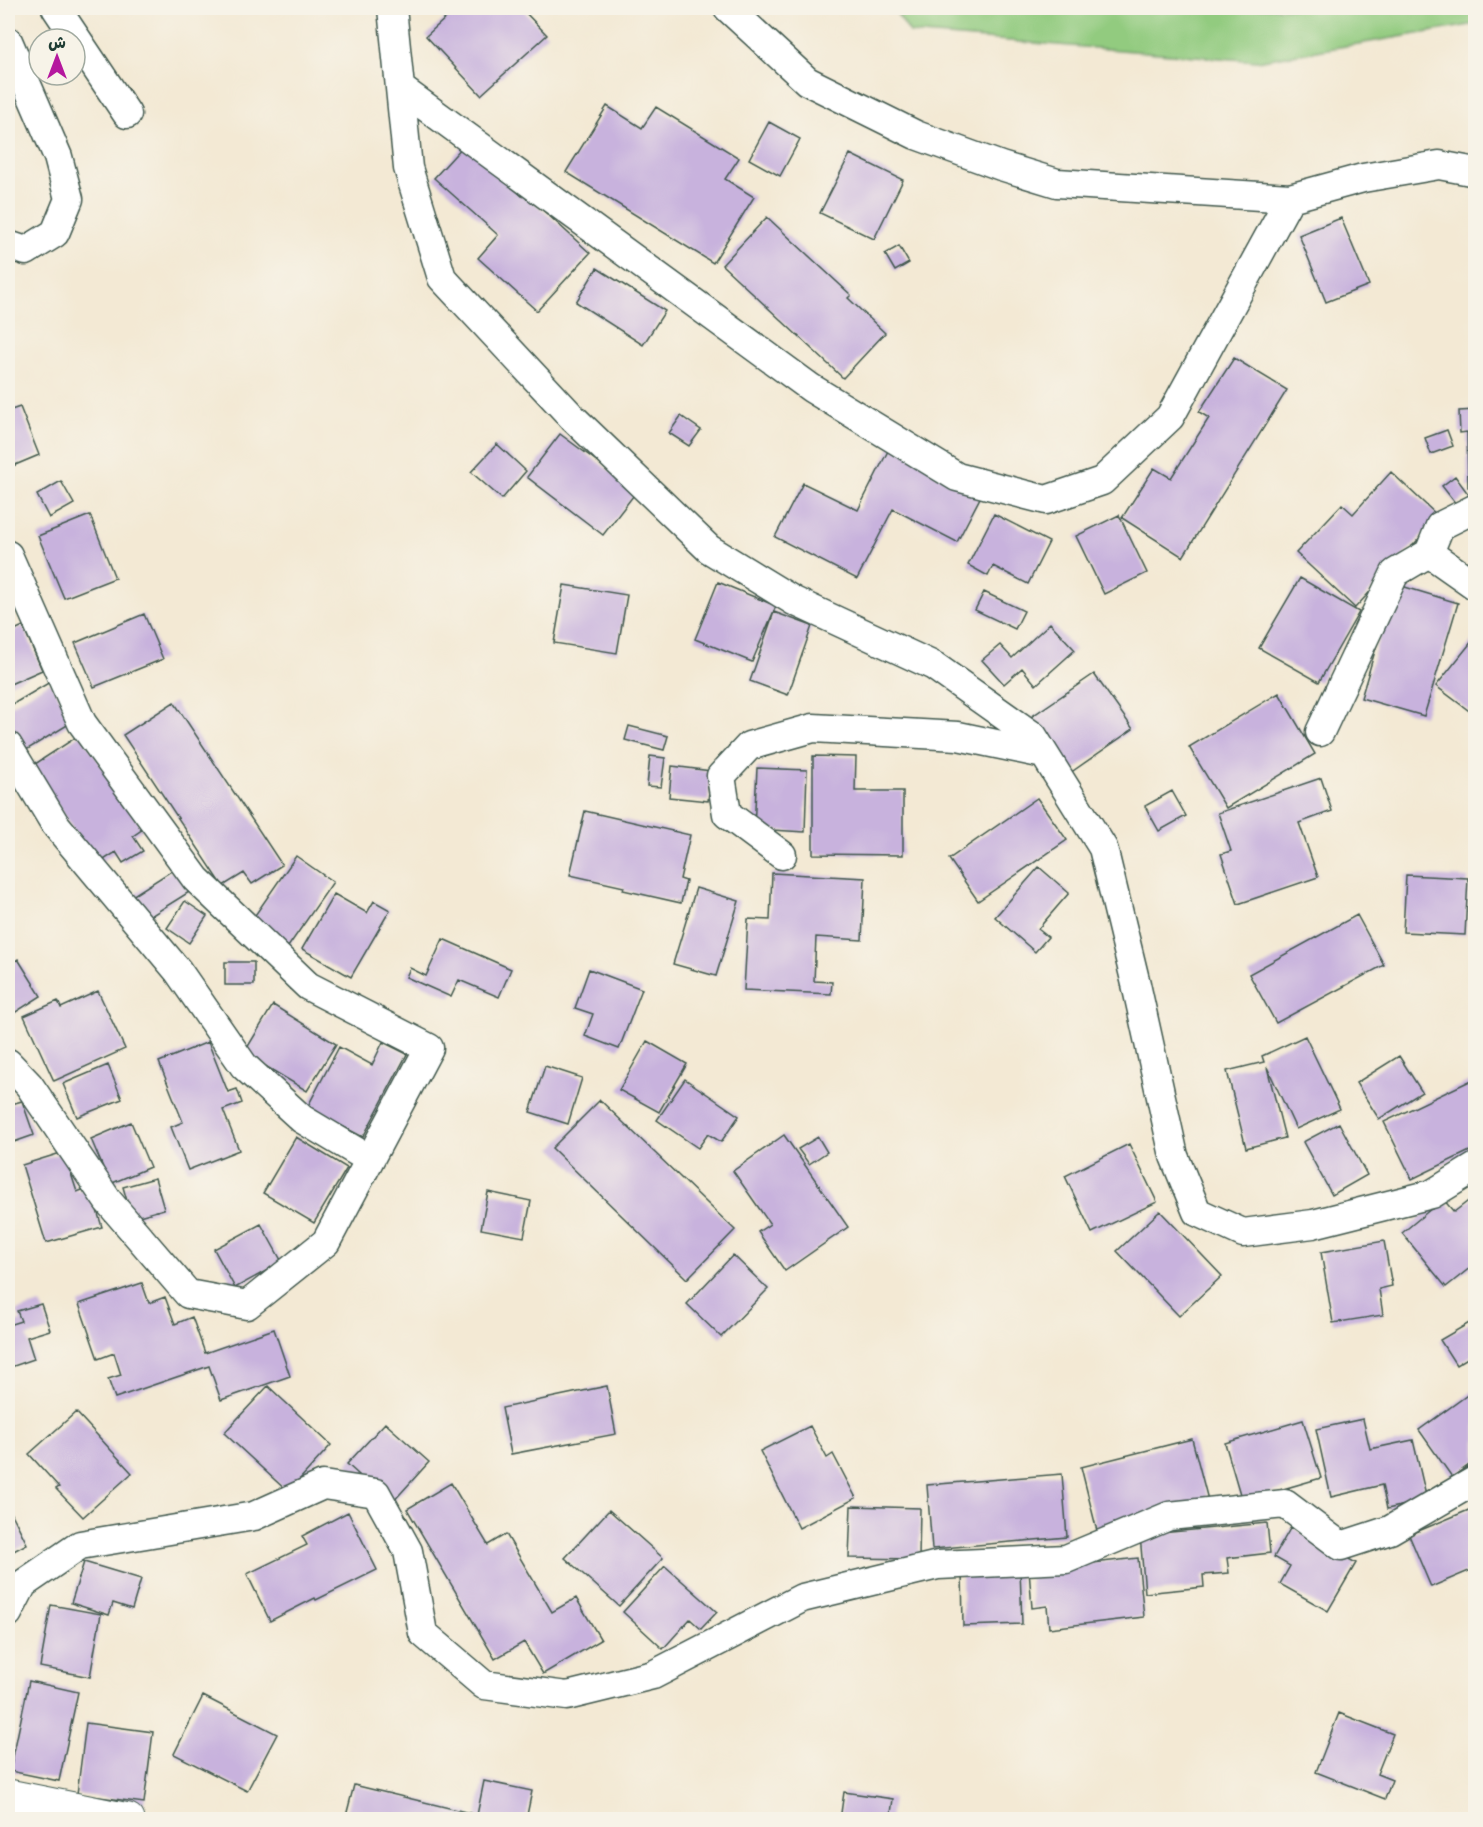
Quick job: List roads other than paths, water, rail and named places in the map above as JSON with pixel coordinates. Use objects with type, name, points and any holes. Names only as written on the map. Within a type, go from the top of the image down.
[{"type":"street","points":[[56,8],[127,114]]},
{"type":"street","points":[[392,8],[408,168],[442,278],[573,418],[709,549],[794,601],[934,666],[1033,736],[1103,848],[1174,1156],[1197,1212],[1243,1233],[1313,1224],[1432,1194],[1476,1167]]},
{"type":"street","points":[[728,8],[807,81],[916,135],[1001,166],[1057,183],[1290,198],[1364,178],[1439,165],[1476,172]]},
{"type":"street","points":[[8,40],[58,157],[69,199],[55,233],[26,251],[8,245]]},
{"type":"street","points":[[400,87],[811,388],[957,477],[1046,500],[1102,481],[1170,417],[1290,198]]},
{"type":"street","points":[[1320,732],[1395,573],[1429,553],[1440,526],[1476,508]]},
{"type":"street","points":[[1429,553],[1476,586]]},
{"type":"street","points":[[8,555],[82,723],[196,879],[308,986],[429,1048],[326,1242],[248,1305],[188,1294],[108,1201],[29,1085],[8,1063]]},
{"type":"street","points":[[782,855],[727,814],[721,776],[749,746],[813,728],[958,736],[1044,754]]},
{"type":"street","points":[[8,746],[55,824],[178,971],[244,1066],[302,1119],[369,1159]]},
{"type":"street","points":[[8,1613],[23,1584],[80,1545],[255,1516],[323,1485],[366,1491],[376,1493],[408,1551],[423,1633],[484,1685],[567,1696],[653,1675],[802,1598],[938,1565],[1066,1559],[1169,1516],[1285,1504],[1341,1546],[1390,1530],[1472,1488]]},
{"type":"street","points":[[8,1796],[128,1820]]}]
